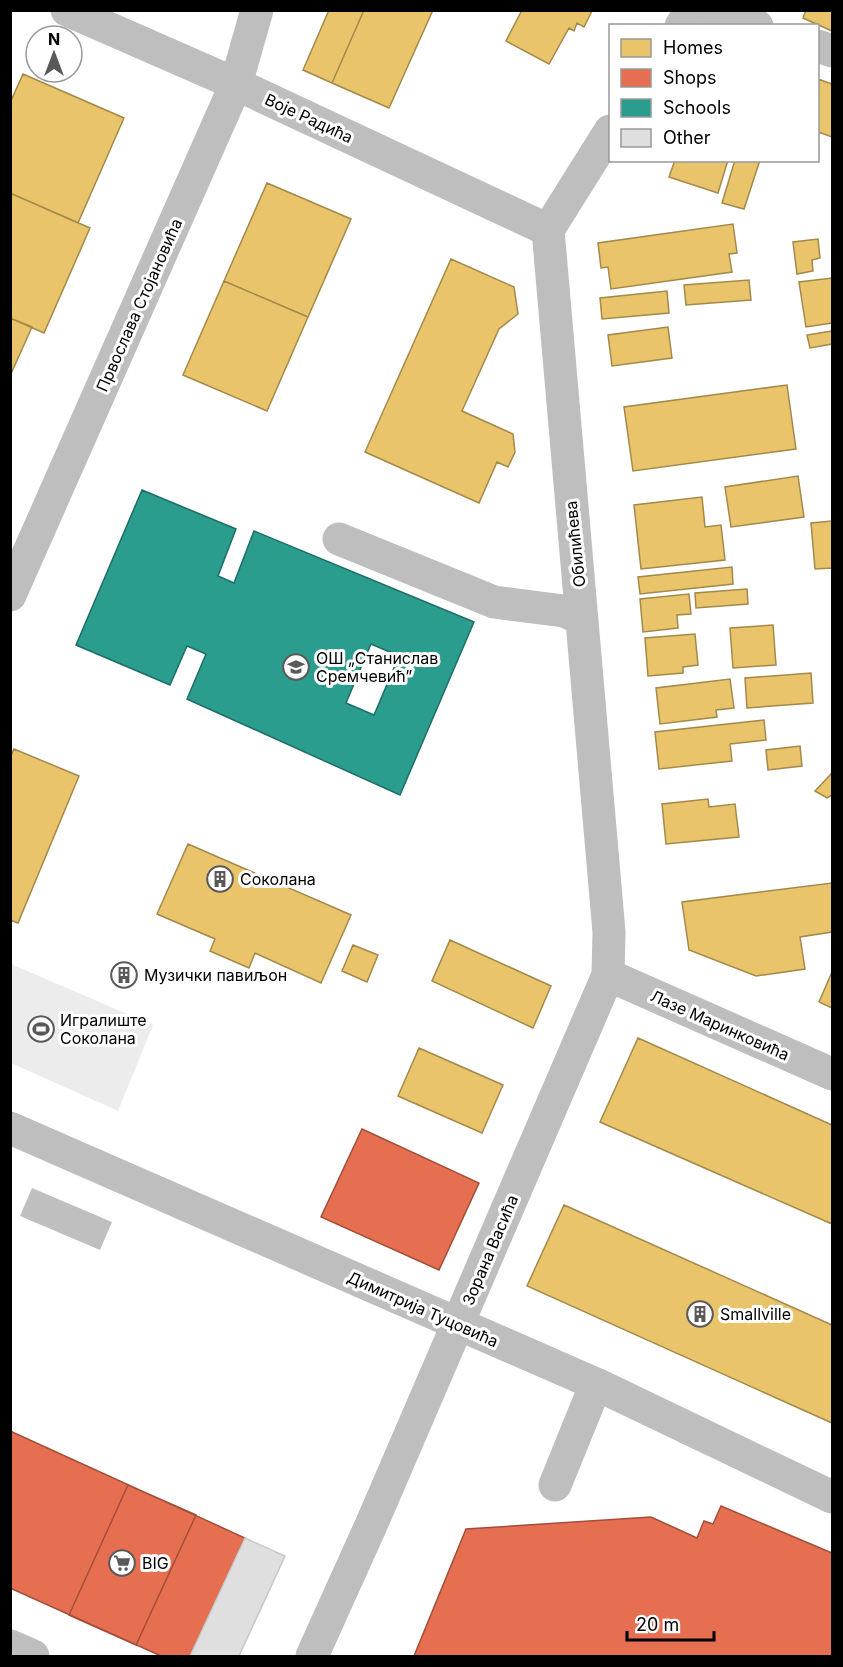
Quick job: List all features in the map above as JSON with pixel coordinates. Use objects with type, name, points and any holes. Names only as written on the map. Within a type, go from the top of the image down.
[{"type":"street","name":"Воје Радића","points":[[67,10],[236,84],[548,230]]},
{"type":"street","name":"Првослава Стојановића","points":[[10,595],[236,84],[257,10]]},
{"type":"street","points":[[682,24],[691,10]]},
{"type":"street","points":[[712,10],[751,24]]},
{"type":"street","points":[[548,230],[609,133]]},
{"type":"street","name":"Обилићева","points":[[548,230],[609,932],[608,975]]},
{"type":"street","points":[[339,539],[495,602],[564,611],[582,619]]},
{"type":"street","name":"Лазе Маринковића","points":[[608,975],[832,1074]]},
{"type":"street","name":"Зорана Васића","points":[[312,1656],[608,975]]},
{"type":"street","name":"Димитрија Туцовића","points":[[10,1128],[597,1384],[831,1491]]},
{"type":"street","points":[[555,1485],[597,1384]]},
{"type":"street","points":[[10,1646],[33,1656]]},
{"type":"shaded area","points":[[11,964],[153,1025],[118,1111],[11,1063]]},
{"type":"shaded area","points":[[32,1188],[112,1222],[100,1250],[20,1216]]},
{"type":"building: Homes","points":[[329,10],[364,10],[332,83],[303,70]]},
{"type":"building: Homes","points":[[364,10],[433,10],[389,108],[332,83]]},
{"type":"building: Homes","points":[[522,10],[592,11],[584,27],[577,23],[574,31],[569,28],[549,64],[506,41]]},
{"type":"building: Homes","points":[[806,10],[832,10],[832,31],[819,24],[803,18]]},
{"type":"building: Homes","points":[[23,74],[24,84],[46,84],[124,118],[78,223],[10,193],[10,103]]},
{"type":"building: Homes","points":[[819,79],[832,84],[832,137],[819,132]]},
{"type":"building: Homes","points":[[674,162],[727,162],[718,193],[669,177]]},
{"type":"building: Homes","points":[[734,162],[759,162],[744,209],[722,203]]},
{"type":"building: Homes","points":[[267,183],[351,219],[308,317],[224,281]]},
{"type":"building: Homes","points":[[10,193],[90,228],[44,333],[10,318]]},
{"type":"building: Homes","points":[[733,224],[737,253],[729,254],[732,272],[611,289],[608,267],[601,268],[598,243]]},
{"type":"building: Homes","points":[[818,239],[820,258],[812,260],[813,271],[797,274],[793,242]]},
{"type":"building: Homes","points":[[451,259],[514,287],[518,314],[499,329],[462,411],[513,434],[515,452],[508,467],[497,462],[479,503],[365,452]]},
{"type":"building: Homes","points":[[832,278],[832,323],[806,327],[799,282]]},
{"type":"building: Homes","points":[[749,280],[751,300],[686,305],[684,285]]},
{"type":"building: Homes","points":[[224,281],[308,317],[267,411],[183,375]]},
{"type":"building: Homes","points":[[667,291],[669,313],[602,319],[600,298]]},
{"type":"building: Homes","points":[[10,318],[32,327],[10,376]]},
{"type":"building: Homes","points":[[668,327],[672,358],[612,366],[608,335]]},
{"type":"building: Homes","points":[[832,331],[832,344],[810,348],[807,335]]},
{"type":"building: Homes","points":[[787,385],[796,449],[633,471],[624,407]]},
{"type":"building: Homes","points":[[798,476],[804,517],[731,527],[725,487]]},
{"type":"building: Homes","points":[[702,497],[705,527],[721,525],[725,560],[641,569],[634,505]]},
{"type":"building: Homes","points":[[832,521],[832,568],[815,569],[811,523]]},
{"type":"building: Homes","points":[[732,567],[733,584],[640,594],[638,577]]},
{"type":"building: Homes","points":[[747,589],[748,604],[696,608],[695,593]]},
{"type":"building: Homes","points":[[689,594],[691,614],[677,615],[678,628],[643,632],[640,599]]},
{"type":"building: Homes","points":[[773,625],[776,665],[733,668],[730,628]]},
{"type":"building: Homes","points":[[695,634],[698,665],[683,667],[683,673],[648,676],[645,638]]},
{"type":"building: Homes","points":[[811,673],[813,703],[747,708],[745,678]]},
{"type":"building: Homes","points":[[730,679],[734,708],[716,710],[717,717],[660,724],[656,688]]},
{"type":"building: Homes","points":[[764,720],[766,740],[730,744],[732,761],[659,769],[655,732]]},
{"type":"building: Homes","points":[[800,746],[802,766],[768,770],[766,750]]},
{"type":"building: Homes","points":[[14,749],[79,776],[18,923],[10,920],[10,758]]},
{"type":"building: Homes","points":[[832,773],[832,795],[827,798],[815,791]]},
{"type":"building: Homes","points":[[708,799],[709,807],[735,804],[739,837],[666,844],[662,804]]},
{"type":"building: Homes","name":"Соколана","points":[[188,844],[351,915],[321,983],[255,953],[249,968],[210,951],[215,939],[157,914]]},
{"type":"building: Homes","points":[[832,883],[832,932],[800,937],[805,969],[756,976],[689,950],[682,902]]},
{"type":"building: Homes","points":[[450,940],[551,986],[533,1028],[432,981]]},
{"type":"building: Homes","points":[[353,945],[378,955],[367,982],[342,971]]},
{"type":"building: Homes","name":"Музички павиљон","points":[[124,965],[131,968],[134,975],[131,982],[124,985],[117,982],[114,975],[117,968]]},
{"type":"building: Homes","points":[[832,972],[832,1008],[819,1002]]},
{"type":"building: Homes","points":[[638,1038],[832,1125],[832,1224],[600,1122]]},
{"type":"building: Homes","points":[[419,1048],[503,1085],[482,1133],[398,1096]]},
{"type":"building: Homes","name":"Smallville","points":[[564,1205],[832,1325],[832,1423],[527,1286]]},
{"type":"building: Shops","points":[[362,1129],[479,1183],[439,1270],[321,1217]]},
{"type":"building: Shops","name":"BIG","points":[[10,1431],[245,1538],[190,1656],[161,1656],[10,1588]]},
{"type":"building: Shops","points":[[128,1485],[196,1515],[136,1645],[69,1615]]},
{"type":"building: Shops","points":[[721,1506],[832,1553],[832,1656],[414,1656],[466,1529],[651,1517],[697,1538],[704,1521],[713,1524]]},
{"type":"building: Schools","points":[[142,490],[236,529],[218,576],[234,583],[254,531],[474,622],[400,795],[187,699],[206,654],[187,646],[170,685],[76,645]],"holes":[[[371,644],[399,656],[374,715],[346,703]]]},
{"type":"building: Other","points":[[245,1538],[285,1556],[239,1656],[190,1656]]},
{"type":"place","name":"ОШ „Станислав Сремчевић”","points":[[296,667]]},
{"type":"place","name":"Соколана","points":[[220,879]]},
{"type":"place","name":"Музички павиљон","points":[[124,975]]},
{"type":"place","name":"Игралиште Соколана","points":[[41,1029]]},
{"type":"place","name":"Smallville","points":[[700,1314]]},
{"type":"place","name":"BIG","points":[[122,1563]]}]
